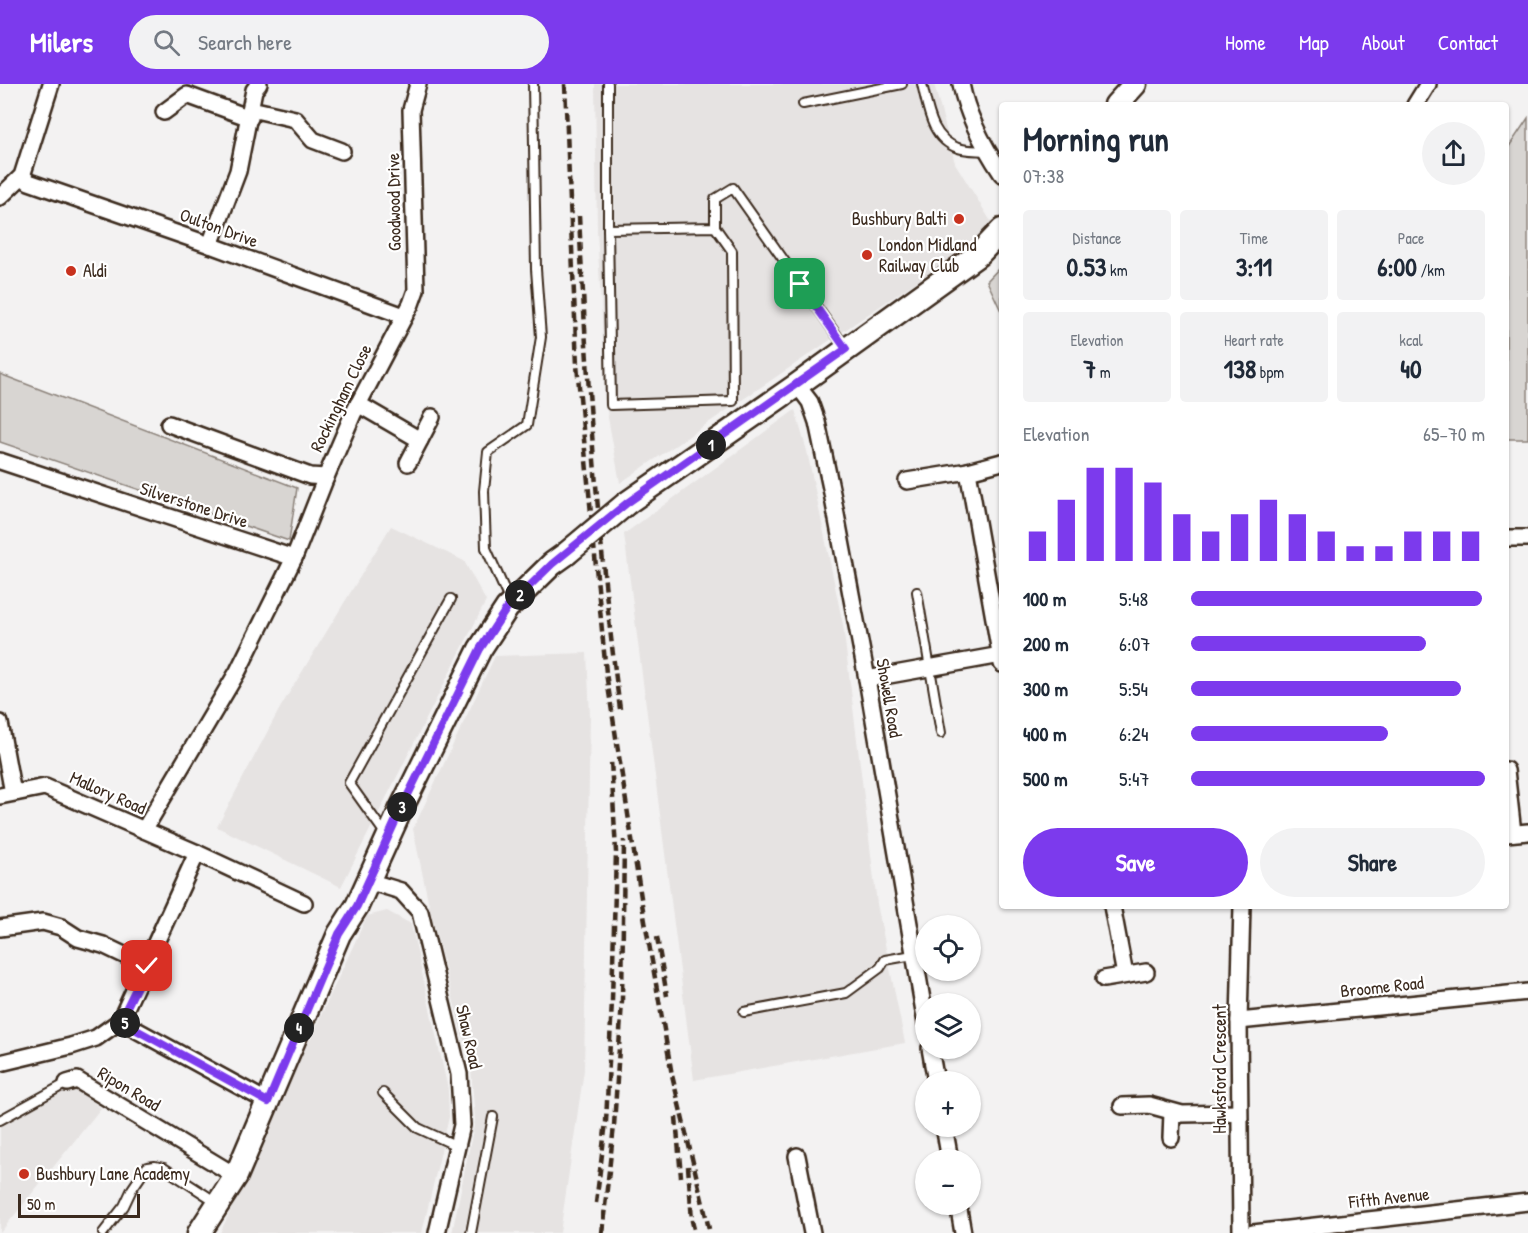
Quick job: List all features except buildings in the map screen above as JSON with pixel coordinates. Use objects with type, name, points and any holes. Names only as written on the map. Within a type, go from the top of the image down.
[{"type":"street","points":[[0,197],[22,176],[51,84]]},
{"type":"street","points":[[210,245],[238,171],[254,90],[259,84]]},
{"type":"street","name":"Goodwood Drive","points":[[404,316],[416,290],[411,110],[418,84]]},
{"type":"street","points":[[961,84],[963,96],[987,151],[999,169]]},
{"type":"street","points":[[1119,102],[1135,84]]},
{"type":"street","points":[[1416,102],[1428,84]]},
{"type":"street","points":[[164,112],[186,90],[250,114],[295,119],[313,140],[342,151]]},
{"type":"street","name":"Oulton Drive","points":[[22,176],[29,182],[404,316]]},
{"type":"street","points":[[199,1233],[236,1176],[339,934],[357,906],[388,837],[480,649],[511,604],[552,564],[627,503],[797,385],[979,254],[999,233]]},
{"type":"street","name":"Rockingham Close","points":[[169,424],[310,476],[326,477],[358,404],[404,316]]},
{"type":"street","name":"Showell Road","points":[[797,385],[810,402],[817,422],[867,679],[920,993]]},
{"type":"street","points":[[358,404],[420,440]]},
{"type":"street","points":[[408,463],[432,417]]},
{"type":"street","name":"Silverstone Drive","points":[[0,461],[294,558]]},
{"type":"street","points":[[907,481],[989,467],[999,463]]},
{"type":"street","points":[[968,471],[996,592],[999,633]]},
{"type":"street","points":[[144,830],[238,671],[294,558],[326,477]]},
{"type":"street","points":[[1509,538],[1528,538]]},
{"type":"street","points":[[867,679],[930,668],[999,660]]},
{"type":"street","points":[[0,723],[12,788],[18,792]]},
{"type":"street","name":"Mallory Road","points":[[0,796],[45,787],[144,830],[195,857],[304,903]]},
{"type":"street","points":[[1509,789],[1516,833]]},
{"type":"street","points":[[0,1063],[96,1038],[120,1021],[195,857]]},
{"type":"street","name":"Shaw Road","points":[[368,881],[401,891],[420,912],[459,1074],[462,1125],[437,1233]]},
{"type":"street","points":[[1113,909],[1125,975]]},
{"type":"street","name":"Hawksford Crescent","points":[[1241,1233],[1239,1021],[1242,909]]},
{"type":"street","points":[[0,928],[43,922],[61,927],[78,938],[103,945],[147,966]]},
{"type":"street","points":[[1104,979],[1146,972]]},
{"type":"street","name":"Broome Road","points":[[1239,1021],[1528,992]]},
{"type":"street","points":[[120,1021],[268,1102]]},
{"type":"street","name":"Ripon Road","points":[[67,1083],[77,1080],[236,1176]]},
{"type":"street","points":[[1122,1106],[1149,1105],[1172,1112],[1239,1113]]},
{"type":"street","points":[[1172,1112],[1172,1138]]},
{"type":"street","points":[[797,1156],[812,1233]]},
{"type":"street","name":"Fifth Avenue","points":[[1253,1233],[1528,1202]]},
{"type":"street","points":[[960,1215],[963,1233]]},
{"type":"lane","points":[[511,604],[486,548],[484,491],[488,452],[527,425],[541,337],[536,269],[533,84]]},
{"type":"lane","points":[[608,84],[611,405],[733,401],[732,251],[715,227],[715,199],[733,188],[846,349]]},
{"type":"lane","points":[[803,104],[902,84]]},
{"type":"lane","points":[[922,84],[934,126],[946,142],[959,149],[987,151]]},
{"type":"lane","points":[[608,229],[715,227]]},
{"type":"lane","points":[[917,592],[940,733]]},
{"type":"lane","points":[[388,837],[349,783],[451,598]]},
{"type":"lane","points":[[744,1012],[846,993],[880,968],[885,960],[913,955]]},
{"type":"lane","name":"Ripon Road","points":[[0,1120],[67,1083]]},
{"type":"lane","points":[[383,1093],[418,1128],[457,1146]]},
{"type":"lane","points":[[471,1233],[493,1117]]},
{"type":"lane","points":[[103,1233],[124,1206],[147,1167],[164,1168],[219,1204]]},
{"type":"shaded area","points":[[595,84],[934,84],[955,163],[995,228],[620,483],[607,412],[597,231]]},
{"type":"shaded area","points":[[1528,118],[1528,439],[1509,439],[1509,146]]},
{"type":"shaded area","points":[[999,268],[999,307],[987,281]]},
{"type":"shaded area","points":[[0,374],[297,488],[289,541],[0,442]]},
{"type":"shaded area","points":[[795,410],[807,451],[843,625],[877,904],[905,1043],[694,1080],[624,534]]},
{"type":"shaded area","points":[[391,526],[464,561],[486,601],[341,887],[217,827],[280,708]]},
{"type":"shaded area","points":[[587,653],[590,716],[584,1070],[560,1233],[452,1233],[475,1120],[471,1068],[430,910],[413,829],[495,656]]},
{"type":"shaded area","points":[[387,911],[411,924],[448,1089],[449,1117],[422,1233],[220,1233],[367,916]]},
{"type":"shaded area","name":"Bushbury Lane Academy","points":[[62,1079],[101,1108],[0,1233],[0,1115]]},
{"type":"railway","points":[[565,84],[577,365],[606,673],[642,904],[672,1075],[710,1233]]},
{"type":"railway","points":[[579,216],[594,463],[605,587],[620,709]]},
{"type":"railway","points":[[596,1203],[606,1122],[612,1001],[616,852],[611,760]]},
{"type":"railway","points":[[602,1233],[614,1126],[622,1001],[624,840]]},
{"type":"railway","points":[[657,937],[667,996]]},
{"type":"railway","points":[[676,1117],[681,1177]]},
{"type":"railway","points":[[688,1166],[695,1233]]},
{"type":"place","name":"Bushbury Balti","points":[[959,219]]},
{"type":"place","name":"London Midland Railway Club","points":[[867,255]]},
{"type":"place","name":"Aldi","points":[[71,271]]},
{"type":"place","name":"Bushbury Lane Academy","points":[[24,1174]]},
{"type":"route","points":[[147,966],[120,1021],[268,1102],[339,934],[357,906],[400,811],[480,649],[507,608],[552,564],[627,503],[846,349],[800,284]]}]
